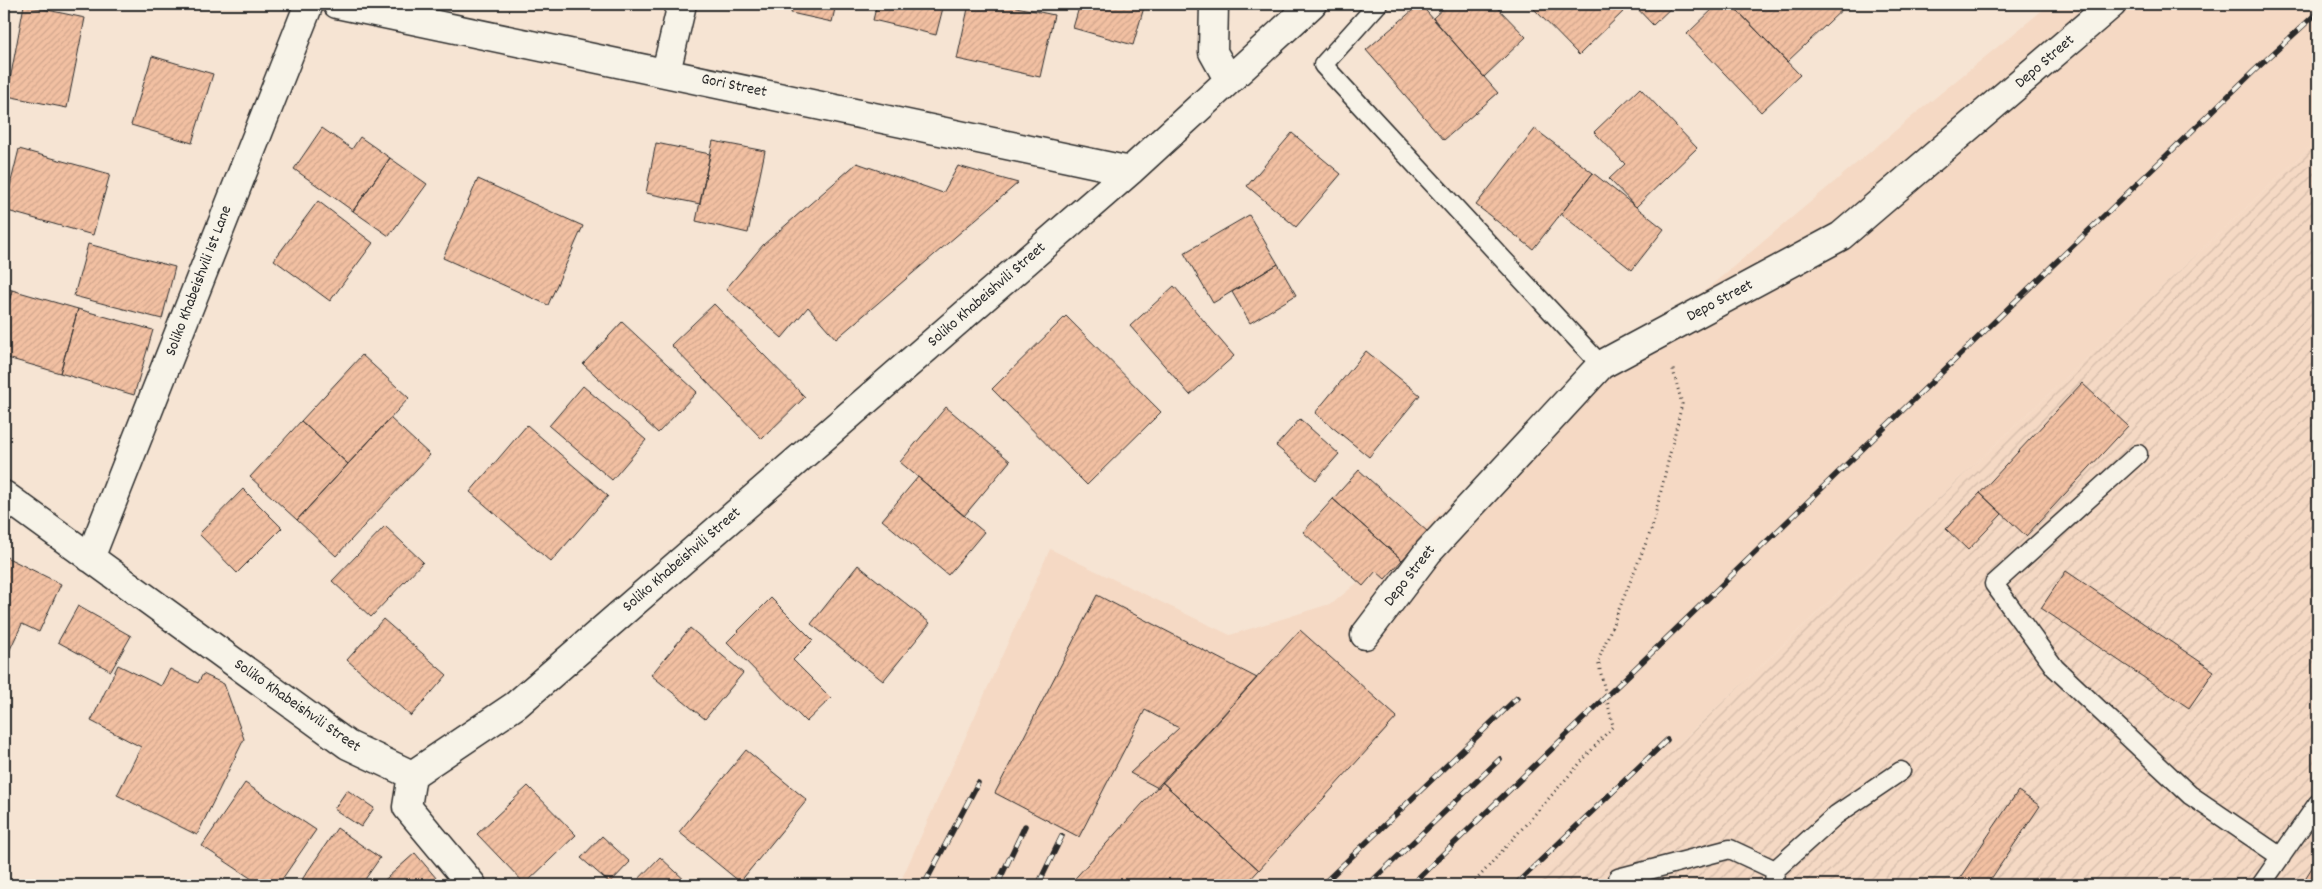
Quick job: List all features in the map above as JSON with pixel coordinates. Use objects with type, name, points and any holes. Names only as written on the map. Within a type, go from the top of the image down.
[{"type":"street","name":"Soliko Khabeishvili 1st Lane","points":[[90,558],[309,4]]},
{"type":"street","name":"Gori Street","points":[[337,4],[1130,171]]},
{"type":"street","points":[[666,72],[682,4]]},
{"type":"street","points":[[1214,4],[1213,52],[1228,79]]},
{"type":"street","name":"Soliko Khabeishvili Street","points":[[4,496],[348,745],[412,775],[516,704],[1130,171],[1228,79],[1312,4]]},
{"type":"street","name":"Depo Street","points":[[1365,635],[1428,552],[1601,365],[1841,236],[2112,4]]},
{"type":"street","points":[[412,775],[407,807],[472,885]]},
{"type":"lane","points":[[1378,4],[1323,65],[1601,365]]},
{"type":"lane","points":[[2138,454],[1994,584],[2055,668],[2190,795],[2281,857]]},
{"type":"lane","points":[[1618,878],[1730,849],[1774,878],[1836,815],[1901,771]]},
{"type":"lane","points":[[2261,885],[2318,803]]},
{"type":"path","points":[[1472,885],[1613,726],[1598,661],[1652,528],[1682,404],[1662,332]]},
{"type":"shaded area","points":[[2050,4],[2318,4],[2318,140],[1529,885],[899,885],[1050,549],[1230,635],[1333,603],[1914,115]]},
{"type":"shaded area","points":[[2318,140],[2318,885],[1529,885],[1669,753]]},
{"type":"building","points":[[793,4],[836,4],[832,22],[791,13]]},
{"type":"building","points":[[877,4],[944,4],[936,35],[873,20]]},
{"type":"building","points":[[969,4],[1002,4],[1054,15],[1040,77],[957,59]]},
{"type":"building","points":[[1080,4],[1145,4],[1133,45],[1073,28]]},
{"type":"building","points":[[1420,4],[1498,93],[1444,140],[1366,50]]},
{"type":"building","points":[[1448,4],[1494,4],[1526,37],[1484,77],[1433,18]]},
{"type":"building","points":[[1539,4],[1631,4],[1579,55],[1534,9]]},
{"type":"building","points":[[1633,4],[1675,4],[1653,25]]},
{"type":"building","points":[[1718,4],[1731,4],[1800,75],[1761,112],[1687,34]]},
{"type":"building","points":[[1735,4],[1848,4],[1787,62],[1733,6]]},
{"type":"building","points":[[24,5],[85,18],[67,108],[7,96]]},
{"type":"building","points":[[152,56],[213,74],[192,143],[131,125]]},
{"type":"building","points":[[1640,88],[1697,148],[1636,207],[1609,179],[1625,164],[1594,132]]},
{"type":"building","points":[[322,128],[352,149],[360,137],[390,158],[353,211],[294,169]]},
{"type":"building","points":[[1535,129],[1593,173],[1533,249],[1476,205]]},
{"type":"building","points":[[1292,133],[1341,174],[1296,227],[1247,186]]},
{"type":"building","points":[[713,141],[765,151],[748,233],[696,221]]},
{"type":"building","points":[[656,143],[710,154],[700,204],[646,193]]},
{"type":"building","points":[[19,149],[110,174],[93,235],[4,210]]},
{"type":"building","points":[[390,158],[427,184],[389,236],[353,211]]},
{"type":"building","points":[[857,163],[943,193],[958,166],[1018,183],[836,339],[808,307],[782,338],[726,289],[763,245]]},
{"type":"building","points":[[1593,173],[1664,229],[1632,270],[1561,214]]},
{"type":"building","points":[[478,179],[583,226],[548,305],[443,258]]},
{"type":"building","points":[[318,201],[373,243],[330,301],[274,260]]},
{"type":"building","points":[[1249,215],[1278,264],[1213,303],[1184,253]]},
{"type":"building","points":[[88,244],[175,267],[162,319],[74,296]]},
{"type":"building","points":[[1278,264],[1296,295],[1250,323],[1232,292]]},
{"type":"building","points":[[1174,286],[1234,356],[1190,395],[1130,326]]},
{"type":"building","points":[[4,287],[12,290],[4,320]]},
{"type":"building","points":[[12,290],[78,309],[60,373],[4,357],[4,320]]},
{"type":"building","points":[[714,304],[805,397],[762,439],[671,345]]},
{"type":"building","points":[[78,309],[153,330],[134,395],[60,373]]},
{"type":"building","points":[[1066,316],[1161,412],[1087,485],[992,389]]},
{"type":"building","points":[[622,322],[697,392],[658,433],[583,364]]},
{"type":"building","points":[[1366,351],[1420,395],[1369,457],[1315,413]]},
{"type":"building","points":[[362,355],[409,398],[348,464],[301,421]]},
{"type":"building","points":[[2082,383],[2128,426],[2026,536],[1980,493]]},
{"type":"building","points":[[583,386],[646,440],[612,480],[549,426]]},
{"type":"building","points":[[946,407],[1010,461],[964,516],[900,462]]},
{"type":"building","points":[[390,418],[430,455],[336,556],[297,520]]},
{"type":"building","points":[[1300,419],[1339,454],[1316,480],[1276,446]]},
{"type":"building","points":[[301,421],[348,464],[297,520],[250,477]]},
{"type":"building","points":[[527,425],[608,496],[551,562],[470,492]]},
{"type":"building","points":[[1359,470],[1428,532],[1402,560],[1333,499]]},
{"type":"building","points":[[918,477],[984,532],[948,575],[882,520]]},
{"type":"building","points":[[243,489],[282,528],[237,573],[199,534]]},
{"type":"building","points":[[1980,493],[2002,514],[1968,550],[1946,529]]},
{"type":"building","points":[[1333,499],[1402,560],[1385,579],[1376,571],[1363,586],[1303,532]]},
{"type":"building","points":[[385,526],[423,562],[371,617],[332,581]]},
{"type":"building","points":[[4,556],[61,584],[39,632],[22,624],[4,662]]},
{"type":"building","points":[[858,565],[930,623],[883,681],[811,624]]},
{"type":"building","points":[[2066,571],[2214,671],[2189,708],[2041,608]]},
{"type":"building","points":[[1097,595],[1257,678],[1158,788],[1130,773],[1179,728],[1145,710],[1079,837],[995,793]]},
{"type":"building","points":[[771,598],[813,640],[793,660],[831,698],[806,722],[727,642]]},
{"type":"building","points":[[78,606],[131,636],[111,671],[58,642]]},
{"type":"building","points":[[383,619],[447,675],[411,716],[347,660]]},
{"type":"building","points":[[690,628],[743,673],[705,719],[651,675]]},
{"type":"building","points":[[1300,630],[1397,717],[1259,870],[1162,782]]},
{"type":"building","points":[[118,665],[161,686],[170,669],[198,683],[203,674],[224,684],[244,739],[197,835],[117,795],[141,747],[91,721]]},
{"type":"building","points":[[746,750],[807,800],[740,882],[679,832]]},
{"type":"building","points":[[1162,782],[1259,870],[1245,885],[1069,885]]},
{"type":"building","points":[[245,783],[316,830],[278,885],[261,885],[202,846]]},
{"type":"building","points":[[528,786],[576,835],[525,884],[477,834]]},
{"type":"building","points":[[347,790],[374,808],[361,827],[334,809]]},
{"type":"building","points":[[2018,791],[2040,806],[1987,885],[1955,885]]},
{"type":"building","points":[[337,828],[380,858],[361,885],[307,885],[301,881]]},
{"type":"building","points":[[602,836],[630,862],[610,883],[581,858]]},
{"type":"building","points":[[415,853],[442,885],[379,885]]},
{"type":"building","points":[[660,857],[690,885],[633,885]]},
{"type":"building","points":[[2318,858],[2318,885],[2301,885]]},
{"type":"railway","points":[[1411,885],[2254,71],[2318,12]]},
{"type":"railway","points":[[1322,885],[1517,698]]},
{"type":"railway","points":[[1515,885],[1667,740]]},
{"type":"railway","points":[[1368,885],[1500,759]]},
{"type":"railway","points":[[924,885],[978,783]]},
{"type":"railway","points":[[997,885],[1025,826]]},
{"type":"railway","points":[[1038,885],[1062,836]]}]
